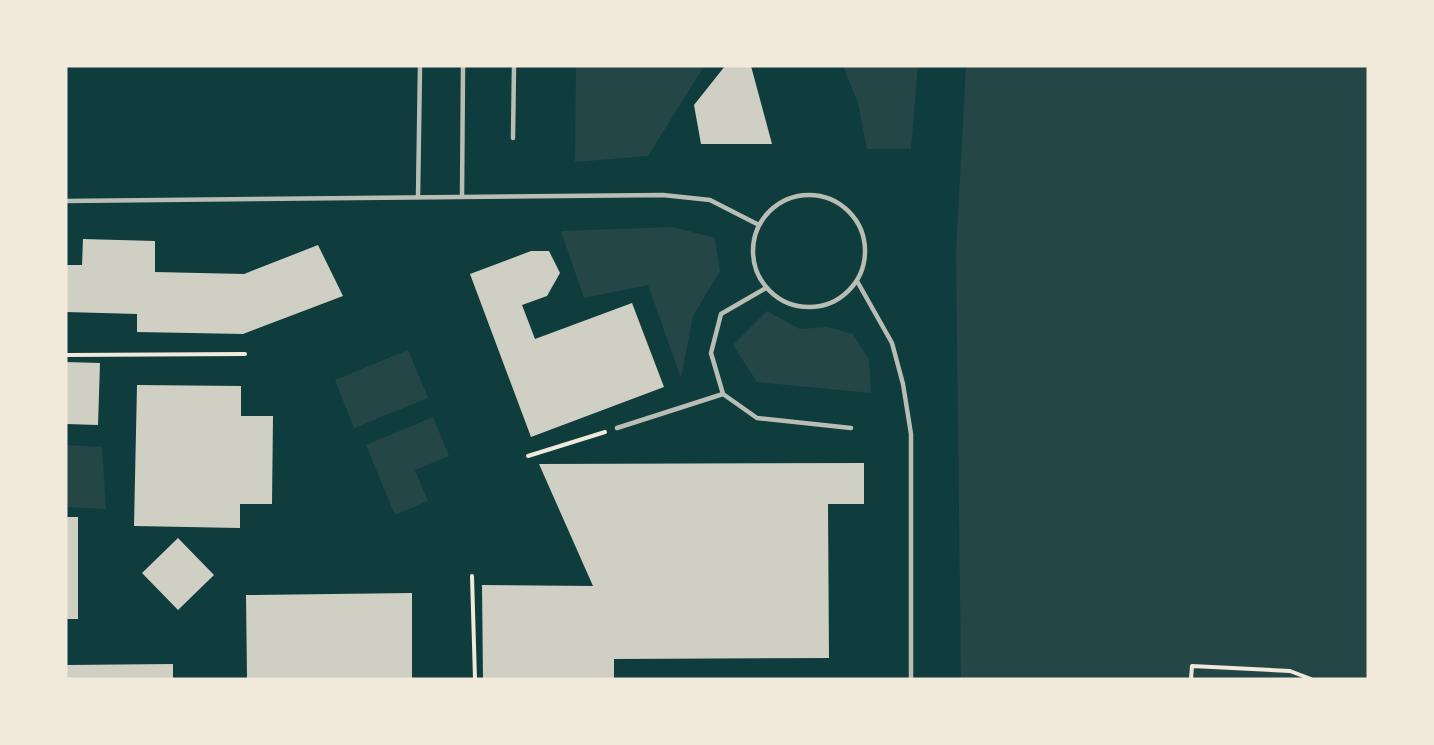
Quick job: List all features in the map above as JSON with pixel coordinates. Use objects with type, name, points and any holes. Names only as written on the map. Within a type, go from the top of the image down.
[{"type":"lane","points":[[418,197],[420,66]]},
{"type":"lane","points":[[462,197],[464,66]]},
{"type":"lane","points":[[513,138],[514,66]]},
{"type":"lane","points":[[66,201],[663,195],[710,200],[759,225]]},
{"type":"lane","points":[[800,196],[819,196],[838,202],[853,215],[866,243],[865,263],[857,281],[844,296],[820,306],[800,307],[782,300],[766,288],[754,263],[753,243],[759,225],[766,215],[781,202],[800,196]]},
{"type":"lane","points":[[857,281],[892,343],[903,384],[911,434],[911,679]]},
{"type":"lane","points":[[766,288],[721,314],[711,353],[723,394],[758,418],[851,428]]},
{"type":"lane","points":[[617,428],[723,394]]},
{"type":"path","points":[[66,355],[245,354]]},
{"type":"path","points":[[528,456],[617,428]]},
{"type":"path","points":[[472,576],[475,679]]},
{"type":"path","points":[[1191,679],[1192,666],[1290,671],[1311,679]]},
{"type":"shaded area","points":[[576,66],[704,66],[648,156],[575,162]]},
{"type":"shaded area","points":[[843,66],[918,66],[911,149],[867,149],[858,103]]},
{"type":"shaded area","points":[[966,66],[1368,66],[1368,679],[961,679],[956,253]]},
{"type":"shaded area","points":[[673,227],[715,238],[720,271],[693,316],[681,378],[648,285],[584,298],[561,231]]},
{"type":"shaded area","points":[[767,311],[800,329],[827,327],[853,334],[869,360],[871,393],[757,382],[733,345]]},
{"type":"shaded area","points":[[408,350],[428,398],[354,428],[335,380]]},
{"type":"shaded area","points":[[433,417],[449,456],[415,470],[428,501],[395,515],[366,445]]},
{"type":"shaded area","points":[[66,445],[102,447],[106,509],[66,507]]},
{"type":"building","points":[[725,66],[751,66],[772,144],[701,144],[694,105]]},
{"type":"building","points":[[83,239],[155,241],[155,272],[244,274],[318,245],[343,296],[243,334],[137,332],[137,314],[66,312],[66,265],[82,265]]},
{"type":"building","points":[[531,251],[549,251],[560,273],[547,296],[522,305],[535,339],[632,303],[664,387],[531,437],[470,274]]},
{"type":"building","points":[[66,362],[100,363],[98,425],[66,424]]},
{"type":"building","points":[[137,385],[241,386],[241,416],[273,416],[272,504],[240,504],[240,528],[134,526]]},
{"type":"building","points":[[864,463],[864,504],[828,504],[829,658],[614,659],[614,679],[483,679],[482,585],[593,586],[539,464]]},
{"type":"building","points":[[66,517],[78,517],[78,619],[66,619]]},
{"type":"building","points":[[178,538],[214,575],[178,610],[142,573]]},
{"type":"building","points":[[412,593],[412,679],[247,679],[246,595]]},
{"type":"building","points":[[173,664],[173,679],[66,679],[66,665]]}]
